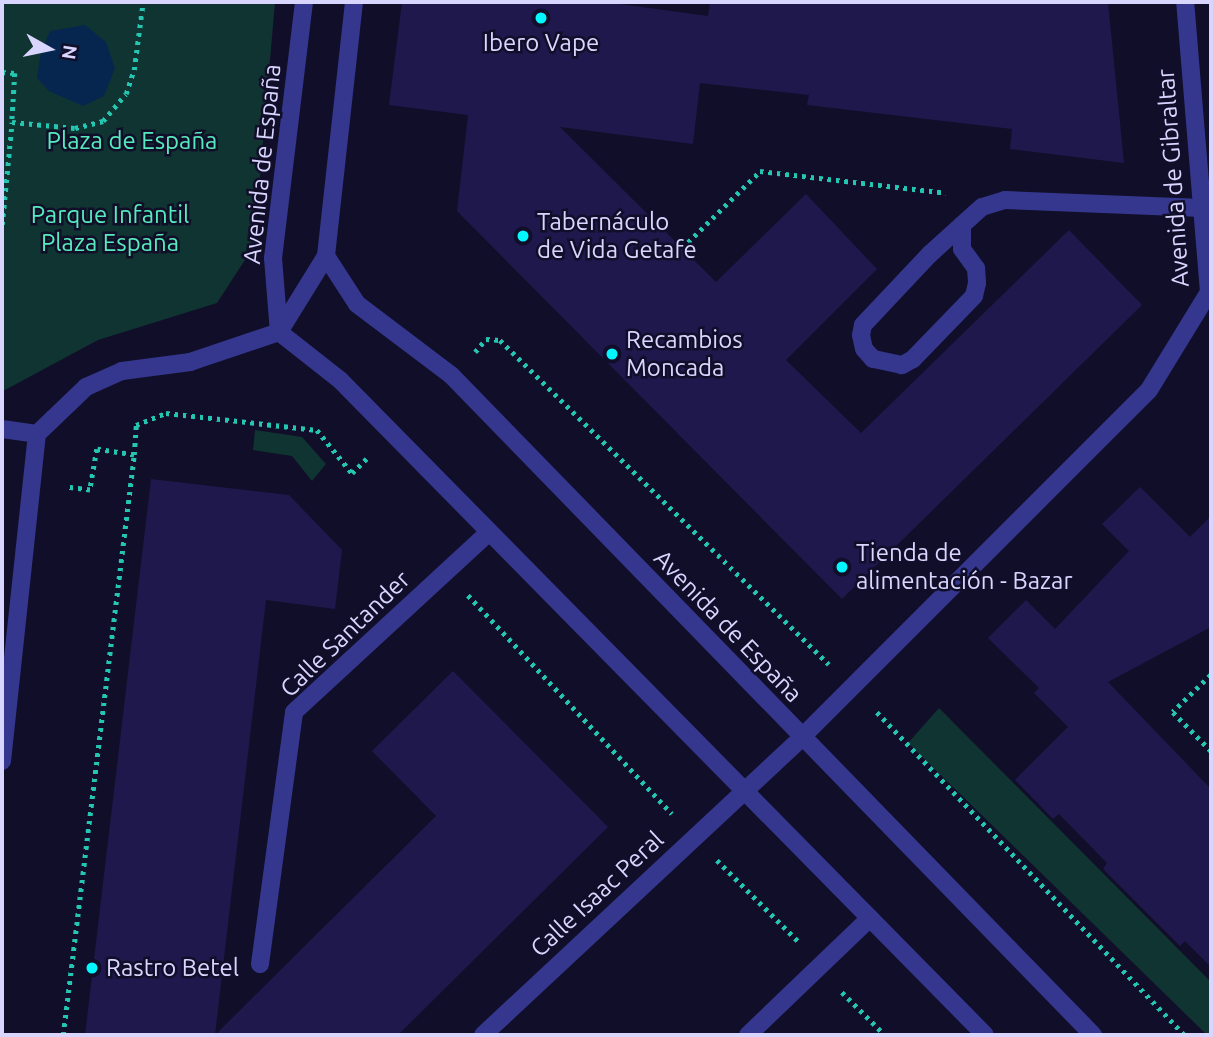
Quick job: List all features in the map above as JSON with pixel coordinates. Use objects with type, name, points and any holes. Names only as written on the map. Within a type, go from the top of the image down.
[{"type":"street","name":"Avenida de España","points":[[279,332],[273,258],[304,2]]},
{"type":"street","points":[[2,761],[37,433],[86,387],[122,371],[190,362],[279,332],[326,256],[354,2]]},
{"type":"street","name":"Avenida de Gibraltar","points":[[744,788],[801,738],[1149,390],[1210,293],[1185,2]]},
{"type":"street","points":[[962,225],[962,249],[976,268],[974,296],[913,359],[902,365],[873,359],[864,349],[861,335],[863,325],[930,254],[962,225],[982,207],[1004,200],[1202,208]]},
{"type":"street","name":"Avenida de España","points":[[326,256],[358,304],[451,376],[1093,1035]]},
{"type":"street","points":[[279,332],[340,380],[985,1035]]},
{"type":"street","points":[[2,429],[37,433]]},
{"type":"street","name":"Calle Santander","points":[[260,964],[295,712],[489,532]]},
{"type":"street","name":"Calle Isaac Peral","points":[[483,1035],[744,788]]},
{"type":"street","points":[[748,1035],[870,918]]},
{"type":"path","points":[[12,122],[75,128],[103,121],[126,94],[143,2]]},
{"type":"path","points":[[2,72],[15,73],[2,225]]},
{"type":"path","points":[[682,248],[760,171],[1004,200]]},
{"type":"path","points":[[63,1035],[136,425],[166,412]]},
{"type":"path","points":[[61,486],[90,490],[97,449],[134,454]]},
{"type":"path","points":[[445,572],[515,643],[693,837],[787,927],[819,967],[885,1035]]},
{"type":"path","points":[[1211,676],[1173,712],[1211,751]]},
{"type":"green space","name":"Plaza de España","points":[[2,2],[275,2],[254,246],[217,303],[98,340],[5,390],[2,389]]},
{"type":"green space","points":[[255,430],[302,437],[326,464],[312,481],[292,456],[253,450]]},
{"type":"green space","points":[[939,708],[1211,982],[1211,1035],[1207,1035],[908,743]]},
{"type":"water","points":[[85,25],[106,42],[115,68],[104,96],[83,106],[49,91],[37,78],[41,52],[50,31]]},
{"type":"building","points":[[402,2],[605,2],[708,16],[710,2],[1108,2],[1124,163],[1010,149],[1012,129],[807,105],[809,95],[700,83],[693,144],[560,127],[716,282],[806,194],[877,269],[786,360],[861,433],[1069,230],[1142,305],[842,599],[457,211],[468,115],[389,105]]},
{"type":"building","points":[[151,479],[289,495],[342,550],[335,609],[266,600],[215,1035],[85,1035]]},
{"type":"building","points":[[1140,487],[1190,537],[1211,516],[1211,627],[1108,682],[1211,789],[1211,967],[1185,941],[1180,946],[1103,869],[1107,863],[1059,814],[1053,819],[1015,780],[1068,727],[1034,693],[1039,688],[988,638],[1026,600],[1055,629],[1129,551],[1102,524]]},
{"type":"building","points":[[453,671],[608,827],[398,1035],[215,1035],[436,816],[372,751]]},
{"type":"place","name":"Ibero Vape","points":[[541,18]]},
{"type":"place","name":"Tabernáculo de Vida Getafe","points":[[523,236]]},
{"type":"place","name":"Recambios Moncada","points":[[612,354]]},
{"type":"place","name":"Tienda de alimentación - Bazar","points":[[842,567]]},
{"type":"place","name":"Rastro Betel","points":[[92,968]]},
{"type":"park label","name":"Parque Infantil Plaza España","points":[[110,229]]}]
